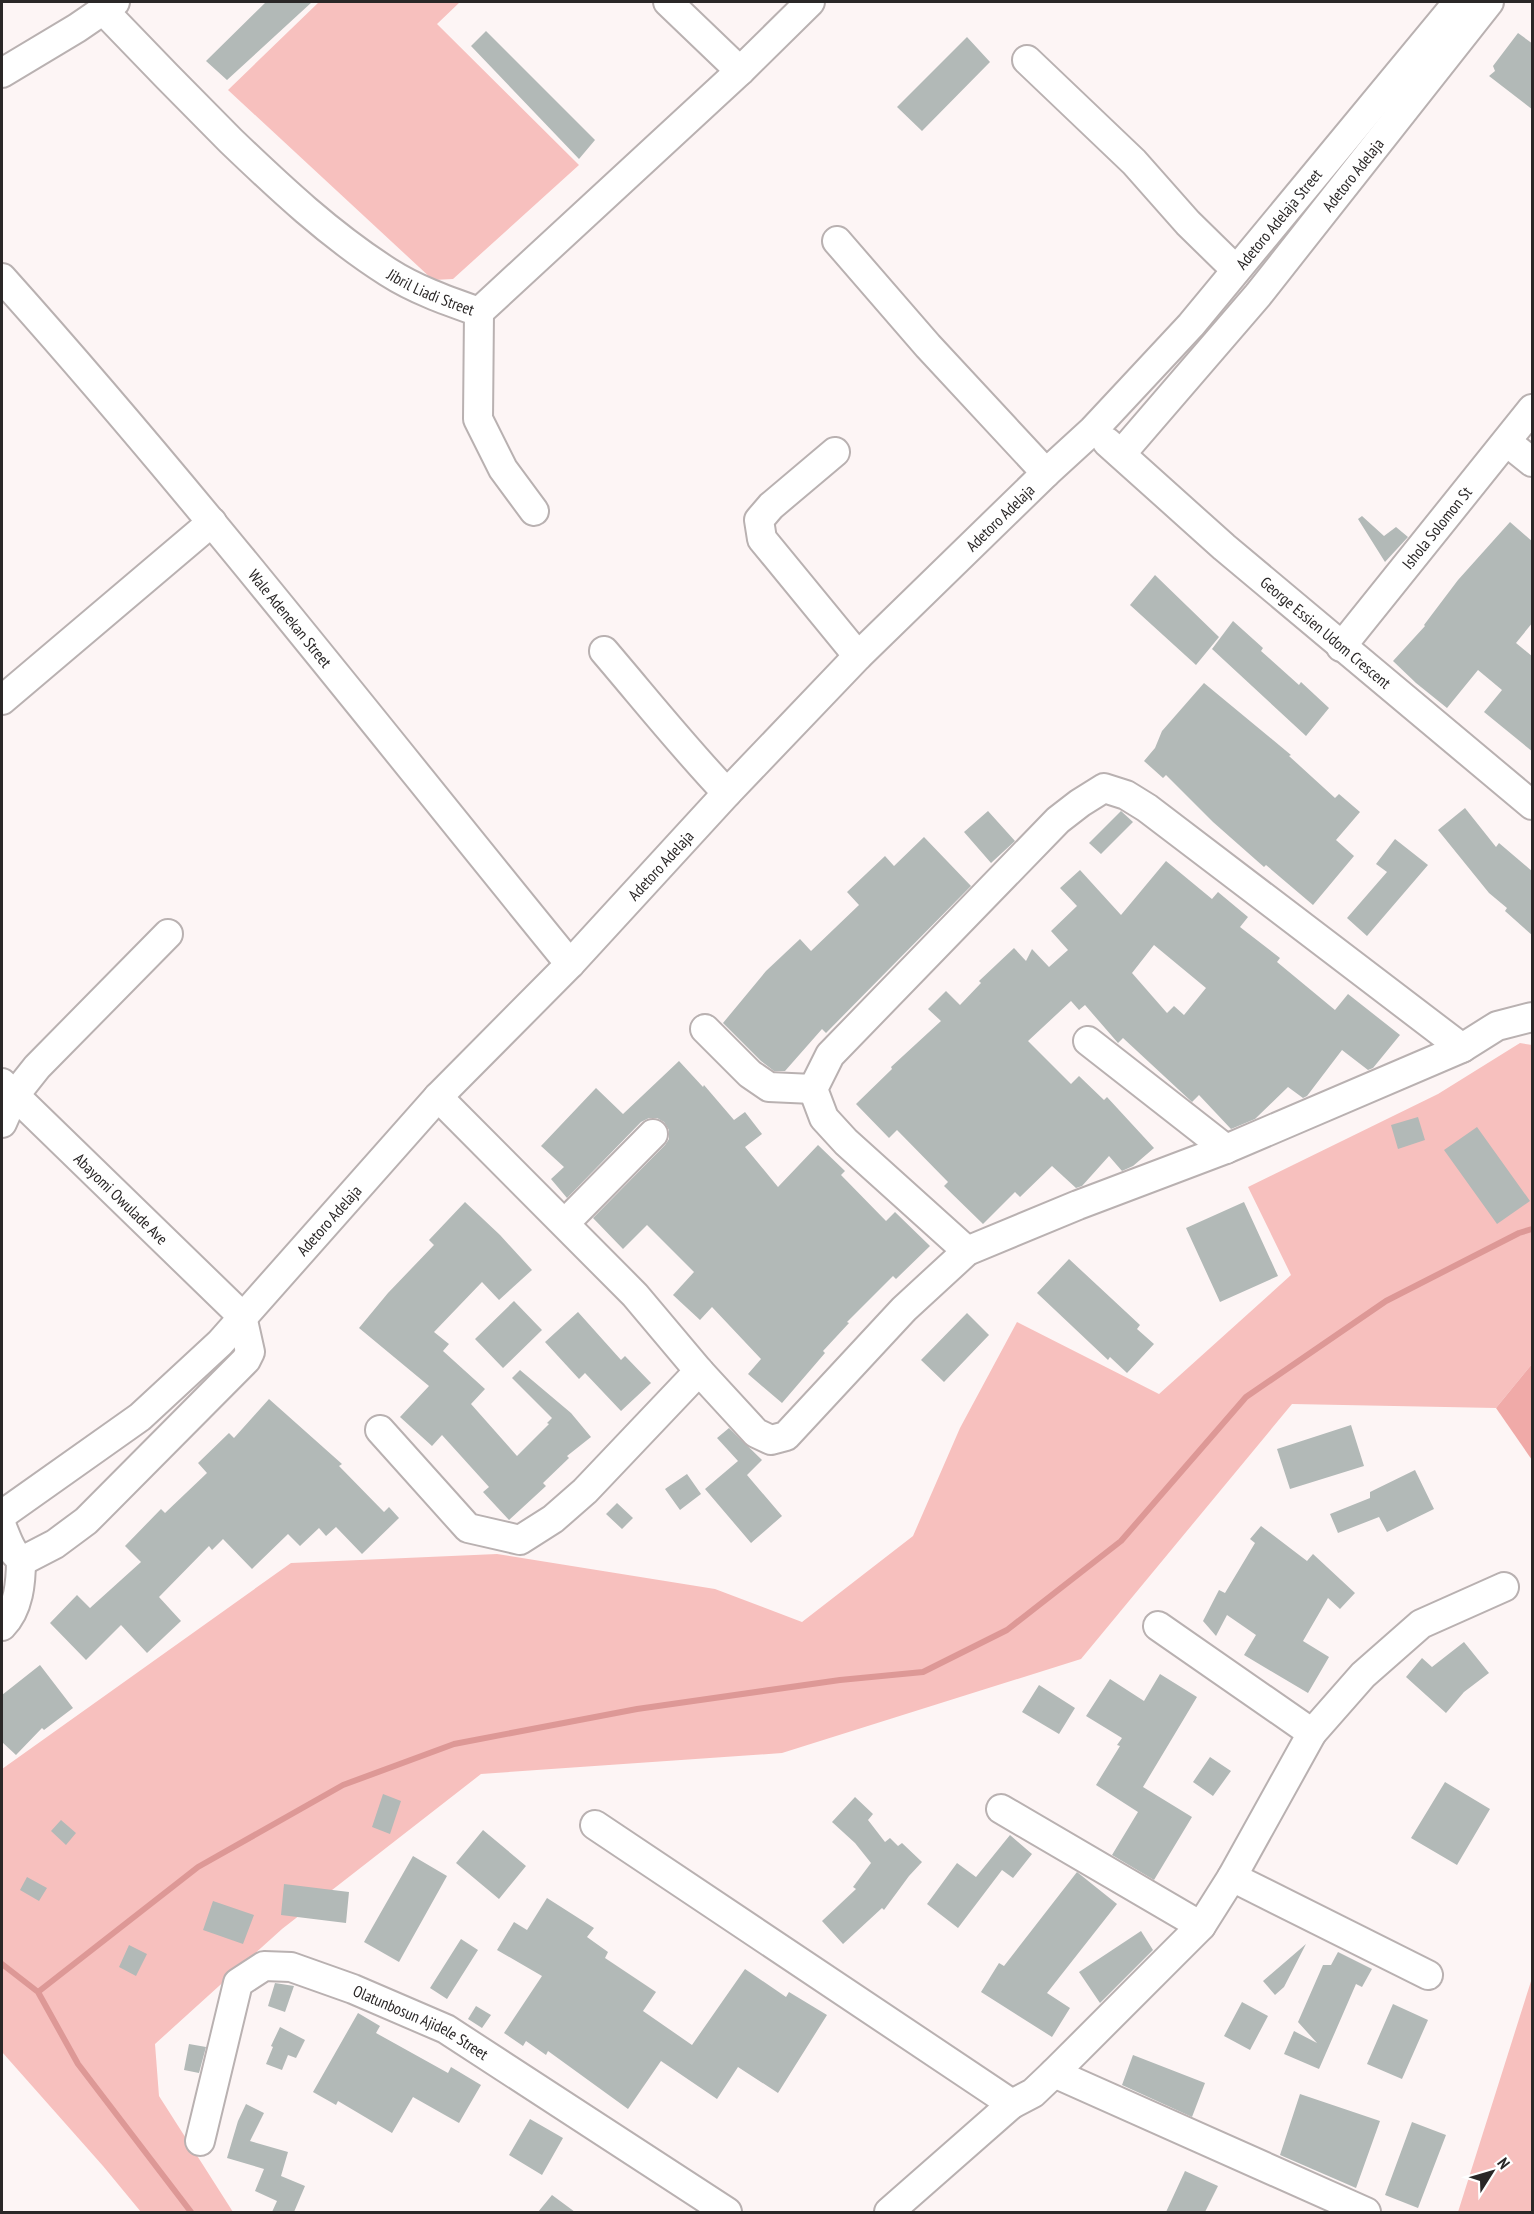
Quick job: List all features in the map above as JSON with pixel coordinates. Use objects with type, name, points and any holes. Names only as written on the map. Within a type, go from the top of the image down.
[{"type":"street","points":[[668,2],[740,71]]},
{"type":"street","name":"Jibril Liadi Street","points":[[110,6],[173,83],[252,161],[329,230],[389,272],[435,296],[479,312],[740,71],[810,2]]},
{"type":"street","name":"Adetoro Adelaja","points":[[1121,454],[1258,295],[1452,11],[1489,2]]},
{"type":"street","points":[[2,73],[110,6]]},
{"type":"street","name":"Adetoro Adelaja Street","points":[[1093,430],[1191,325],[1235,269],[1452,11]]},
{"type":"street","points":[[1027,60],[1134,162],[1188,223],[1235,269]]},
{"type":"street","points":[[837,241],[936,354],[1046,473]]},
{"type":"street","name":"Wale Adenekan Street","points":[[2,278],[84,370],[212,522],[570,964]]},
{"type":"street","points":[[479,312],[478,419],[503,469],[534,511]]},
{"type":"street","name":"Ishola Solomon St","points":[[1341,647],[1533,409]]},
{"type":"street","name":"Adetoro Adelaja","points":[[2,1519],[3,1514],[140,1417],[196,1367],[438,1097],[570,964],[727,793],[858,656],[1093,430]]},
{"type":"street","name":"George Essien Udom Crescent","points":[[1093,430],[1341,647],[1533,805]]},
{"type":"street","points":[[1507,442],[1533,462]]},
{"type":"street","points":[[835,452],[771,506],[759,520],[762,539],[858,656]]},
{"type":"street","points":[[2,700],[212,522]]},
{"type":"street","points":[[604,651],[694,758],[727,793]]},
{"type":"street","points":[[967,1251],[846,1142],[824,1118],[813,1089],[830,1055],[1058,820],[1104,788],[1126,795],[1148,808],[1462,1048]]},
{"type":"street","points":[[2,1123],[8,1089],[56,1047],[168,934]]},
{"type":"street","points":[[438,1097],[635,1295],[699,1371],[756,1433],[771,1440],[786,1436],[904,1309],[967,1251],[1078,1205],[1226,1149],[1462,1048],[1497,1026],[1533,1017]]},
{"type":"street","points":[[705,1029],[750,1074],[769,1087],[813,1089]]},
{"type":"street","points":[[1088,1041],[1226,1149]]},
{"type":"street","name":"Abayomi Owulade Ave","points":[[8,1089],[242,1316]]},
{"type":"street","points":[[565,1223],[652,1134]]},
{"type":"street","points":[[2,1527],[15,1555],[26,1559],[55,1544],[86,1521],[240,1367],[250,1352],[242,1316]]},
{"type":"street","points":[[380,1430],[468,1528],[520,1540],[553,1519],[585,1491],[699,1371]]},
{"type":"street","points":[[2,1626],[21,1588],[21,1559]]},
{"type":"street","points":[[889,2212],[1012,2104],[1033,2093],[1201,1926],[1232,1877],[1312,1733],[1363,1675],[1421,1624],[1504,1587]]},
{"type":"street","points":[[1158,1626],[1312,1733]]},
{"type":"street","points":[[1001,1809],[1201,1926]]},
{"type":"street","points":[[595,1825],[1012,2104]]},
{"type":"street","points":[[1232,1877],[1428,1975]]},
{"type":"street","name":"Olatunbosun Ajidele Street","points":[[200,2141],[238,1983],[264,1966],[291,1967],[353,1989],[446,2029],[727,2212]]},
{"type":"street","points":[[1054,2073],[1366,2212]]},
{"type":"shaded area","points":[[319,2],[460,2],[437,24],[579,165],[453,279],[433,280],[228,90]]},
{"type":"shaded area","points":[[1520,1043],[1532,1045],[1532,1364],[1496,1408],[1292,1404],[1081,1659],[782,1753],[481,1774],[282,1929],[155,2044],[159,2096],[233,2212],[141,2212],[2,2052],[2,1769],[291,1563],[497,1554],[715,1589],[802,1622],[913,1536],[960,1428],[1017,1322],[1159,1394],[1291,1275],[1248,1187],[1438,1094]]},
{"type":"shaded area","points":[[1532,1364],[1532,1460],[1496,1408]]},
{"type":"shaded area","points":[[1532,1978],[1532,2212],[1458,2212]]},
{"type":"building","points":[[266,2],[312,2],[227,80],[206,61]]},
{"type":"building","points":[[486,31],[595,140],[579,159],[471,46]]},
{"type":"building","points":[[1518,33],[1533,44],[1533,110],[1489,76],[1495,71],[1493,66]]},
{"type":"building","points":[[967,37],[990,62],[922,131],[897,107]]},
{"type":"building","points":[[1362,516],[1384,536],[1396,527],[1408,537],[1385,562],[1358,519]]},
{"type":"building","points":[[1510,522],[1533,542],[1533,622],[1516,643],[1533,657],[1533,752],[1484,712],[1502,690],[1478,670],[1447,708],[1393,661],[1425,626],[1458,580]]},
{"type":"building","points":[[1155,575],[1219,637],[1196,665],[1130,605]]},
{"type":"building","points":[[1233,621],[1263,648],[1261,651],[1299,685],[1301,682],[1329,708],[1306,736],[1212,649]]},
{"type":"building","points":[[1204,683],[1291,755],[1289,756],[1335,798],[1339,794],[1360,812],[1336,840],[1354,856],[1313,905],[1266,865],[1264,867],[1213,822],[1166,775],[1163,778],[1144,761],[1155,748],[1162,731]]},
{"type":"building","points":[[1465,808],[1496,847],[1499,843],[1533,872],[1533,936],[1505,911],[1507,908],[1489,893],[1438,830]]},
{"type":"building","points":[[988,811],[1015,841],[991,863],[964,832]]},
{"type":"building","points":[[1121,811],[1133,822],[1101,854],[1089,843]]},
{"type":"building","points":[[924,837],[971,886],[826,1033],[822,1029],[785,1071],[774,1071],[723,1023],[766,971],[800,939],[811,951],[859,905],[847,892],[885,856],[894,866]]},
{"type":"building","points":[[1395,839],[1428,865],[1367,936],[1347,918],[1387,872],[1376,864]]},
{"type":"building","points":[[1166,861],[1212,899],[1218,892],[1248,917],[1240,927],[1280,958],[1277,962],[1335,1010],[1348,994],[1400,1035],[1373,1068],[1368,1070],[1342,1050],[1307,1096],[1303,1098],[1288,1087],[1255,1119],[1231,1129],[1199,1095],[1192,1102],[1123,1038],[1118,1043],[1085,1005],[1079,1010],[1071,1001],[1028,1041],[1071,1084],[1079,1076],[1104,1100],[1107,1097],[1154,1148],[1133,1166],[1122,1171],[1109,1156],[1082,1186],[1076,1188],[1052,1166],[1020,1197],[1015,1192],[983,1224],[944,1186],[948,1182],[897,1130],[889,1138],[856,1104],[892,1069],[891,1067],[941,1021],[928,1009],[946,991],[960,1005],[981,983],[979,981],[1014,948],[1026,961],[1032,949],[1049,967],[1068,950],[1051,931],[1077,906],[1060,888],[1080,870],[1121,915]],"holes":[[[1154,945],[1206,988],[1184,1015],[1174,1006],[1167,1013],[1132,973]]]},
{"type":"building","points":[[679,1061],[703,1087],[704,1085],[734,1120],[745,1112],[762,1134],[745,1147],[778,1187],[818,1145],[845,1171],[841,1175],[886,1221],[895,1212],[930,1246],[896,1279],[893,1276],[847,1322],[849,1323],[823,1351],[825,1353],[782,1403],[748,1374],[761,1359],[712,1307],[700,1320],[673,1295],[694,1272],[647,1225],[623,1249],[593,1218],[665,1145],[669,1139],[669,1130],[664,1122],[657,1118],[649,1118],[641,1122],[567,1198],[551,1179],[564,1167],[541,1146],[596,1088],[623,1114]]},
{"type":"building","points":[[1418,1117],[1425,1140],[1398,1149],[1391,1125]]},
{"type":"building","points":[[1477,1127],[1530,1201],[1497,1224],[1444,1150]]},
{"type":"building","points":[[465,1202],[532,1270],[499,1300],[482,1282],[434,1332],[449,1344],[443,1351],[485,1389],[471,1404],[517,1456],[549,1424],[547,1423],[552,1418],[512,1378],[520,1370],[571,1413],[591,1437],[567,1456],[569,1458],[543,1483],[546,1486],[509,1520],[483,1492],[489,1487],[442,1435],[432,1446],[400,1417],[429,1386],[359,1328],[388,1293],[434,1245],[429,1240]]},
{"type":"building","points":[[1244,1202],[1278,1276],[1220,1302],[1186,1228]]},
{"type":"building","points":[[1069,1259],[1140,1325],[1137,1329],[1154,1344],[1127,1373],[1110,1357],[1108,1360],[1037,1293]]},
{"type":"building","points":[[514,1301],[542,1330],[503,1368],[475,1339]]},
{"type":"building","points":[[578,1312],[621,1360],[625,1356],[651,1383],[621,1411],[585,1373],[579,1379],[545,1342]]},
{"type":"building","points":[[967,1313],[989,1335],[944,1382],[921,1360]]},
{"type":"building","points":[[269,1399],[342,1464],[339,1466],[384,1512],[389,1507],[399,1518],[362,1554],[336,1527],[326,1536],[319,1528],[300,1546],[288,1534],[252,1569],[223,1539],[212,1550],[209,1546],[159,1597],[181,1621],[147,1653],[121,1625],[86,1660],[50,1623],[77,1595],[90,1608],[141,1562],[125,1546],[161,1509],[165,1513],[207,1473],[198,1463],[229,1433],[234,1438]]},
{"type":"building","points":[[1351,1425],[1364,1466],[1290,1489],[1277,1449]]},
{"type":"building","points":[[729,1428],[762,1460],[747,1475],[782,1516],[751,1543],[705,1489],[738,1461],[717,1438]]},
{"type":"building","points":[[1415,1470],[1434,1509],[1387,1532],[1379,1517],[1338,1533],[1330,1514],[1370,1498],[1370,1492]]},
{"type":"building","points":[[687,1474],[701,1494],[680,1510],[665,1489]]},
{"type":"building","points":[[617,1503],[633,1518],[622,1529],[606,1514]]},
{"type":"building","points":[[1261,1526],[1307,1561],[1313,1554],[1355,1593],[1340,1609],[1328,1598],[1303,1641],[1329,1657],[1308,1693],[1244,1655],[1256,1635],[1227,1615],[1216,1636],[1203,1621],[1219,1590],[1225,1593],[1255,1543],[1250,1539]]},
{"type":"building","points":[[1464,1642],[1489,1673],[1464,1692],[1446,1713],[1406,1677],[1422,1658],[1432,1667]]},
{"type":"building","points":[[40,1665],[73,1708],[44,1730],[42,1728],[16,1755],[2,1742],[2,1695]]},
{"type":"building","points":[[1160,1674],[1197,1697],[1143,1787],[1192,1817],[1154,1880],[1112,1855],[1138,1812],[1096,1785],[1120,1746],[1117,1745],[1122,1738],[1086,1716],[1110,1679],[1144,1701]]},
{"type":"building","points":[[1039,1685],[1075,1708],[1059,1734],[1022,1712]]},
{"type":"building","points":[[1210,1757],[1231,1771],[1213,1796],[1193,1782]]},
{"type":"building","points":[[1445,1782],[1490,1809],[1457,1865],[1411,1838]]},
{"type":"building","points":[[383,1794],[401,1801],[390,1834],[372,1827]]},
{"type":"building","points":[[855,1797],[873,1814],[868,1820],[885,1842],[890,1838],[898,1846],[902,1843],[922,1862],[884,1910],[882,1908],[843,1944],[822,1921],[856,1889],[853,1887],[871,1863],[855,1843],[832,1822]]},
{"type":"building","points":[[61,1820],[76,1833],[66,1845],[51,1831]]},
{"type":"building","points":[[483,1830],[526,1866],[499,1899],[456,1863]]},
{"type":"building","points":[[1010,1835],[1032,1854],[1013,1878],[1002,1870],[958,1928],[927,1904],[957,1863],[976,1877]]},
{"type":"building","points":[[413,1856],[447,1876],[399,1962],[364,1942]]},
{"type":"building","points":[[1077,1872],[1117,1904],[1047,1993],[1070,2008],[1052,2037],[981,1992],[999,1963],[1004,1966]]},
{"type":"building","points":[[27,1877],[47,1888],[39,1901],[20,1890]]},
{"type":"building","points":[[284,1884],[349,1892],[346,1923],[281,1915]]},
{"type":"building","points":[[547,1898],[594,1928],[587,1937],[608,1952],[605,1958],[656,1992],[643,2011],[692,2045],[745,1969],[786,1997],[789,1992],[827,2015],[778,2093],[738,2067],[717,2099],[661,2061],[628,2109],[548,2051],[546,2055],[526,2041],[523,2046],[504,2033],[542,1976],[497,1950],[514,1922],[527,1930]]},
{"type":"building","points":[[213,1901],[254,1915],[243,1944],[203,1930]]},
{"type":"building","points":[[1141,1931],[1153,1950],[1100,2003],[1079,1972]]},
{"type":"building","points":[[461,1939],[478,1950],[447,1999],[430,1988]]},
{"type":"building","points":[[1306,1944],[1284,1987],[1275,1995],[1263,1981]]},
{"type":"building","points":[[129,1945],[147,1954],[136,1976],[119,1967]]},
{"type":"building","points":[[1338,1952],[1372,1969],[1362,1987],[1356,1984],[1319,2069],[1284,2054],[1294,2031],[1317,2043],[1298,2022],[1323,1965],[1331,1965]]},
{"type":"building","points":[[275,1983],[294,1986],[285,2012],[268,2006]]},
{"type":"building","points":[[1242,2002],[1268,2016],[1250,2050],[1224,2036]]},
{"type":"building","points":[[1393,2004],[1428,2020],[1402,2079],[1367,2064]]},
{"type":"building","points":[[476,2006],[491,2015],[482,2028],[468,2019]]},
{"type":"building","points":[[358,2013],[380,2026],[376,2033],[448,2073],[451,2067],[481,2085],[459,2123],[413,2097],[392,2133],[338,2101],[336,2105],[313,2092]]},
{"type":"building","points":[[280,2027],[305,2040],[296,2058],[288,2055],[282,2070],[266,2064]]},
{"type":"building","points":[[189,2044],[206,2047],[199,2073],[184,2070]]},
{"type":"building","points":[[1133,2055],[1205,2083],[1192,2117],[1122,2085]]},
{"type":"building","points":[[1300,2094],[1380,2121],[1356,2188],[1280,2155]]},
{"type":"building","points":[[246,2104],[264,2113],[250,2141],[288,2152],[281,2176],[305,2186],[294,2212],[272,2212],[277,2201],[255,2191],[264,2169],[227,2158],[238,2121]]},
{"type":"building","points":[[530,2119],[563,2138],[542,2175],[509,2155]]},
{"type":"building","points":[[1412,2122],[1446,2135],[1418,2208],[1385,2195]]},
{"type":"building","points":[[1185,2171],[1218,2186],[1205,2212],[1166,2212]]},
{"type":"building","points":[[552,2195],[575,2212],[538,2212]]},
{"type":"waterway","points":[[191,2212],[78,2064],[38,1992],[198,1867],[343,1785],[454,1744],[637,1709],[840,1680],[923,1672],[1007,1630],[1121,1541],[1246,1397],[1386,1301],[1519,1233],[1532,1229]]},
{"type":"waterway","points":[[2,1964],[38,1992]]}]
